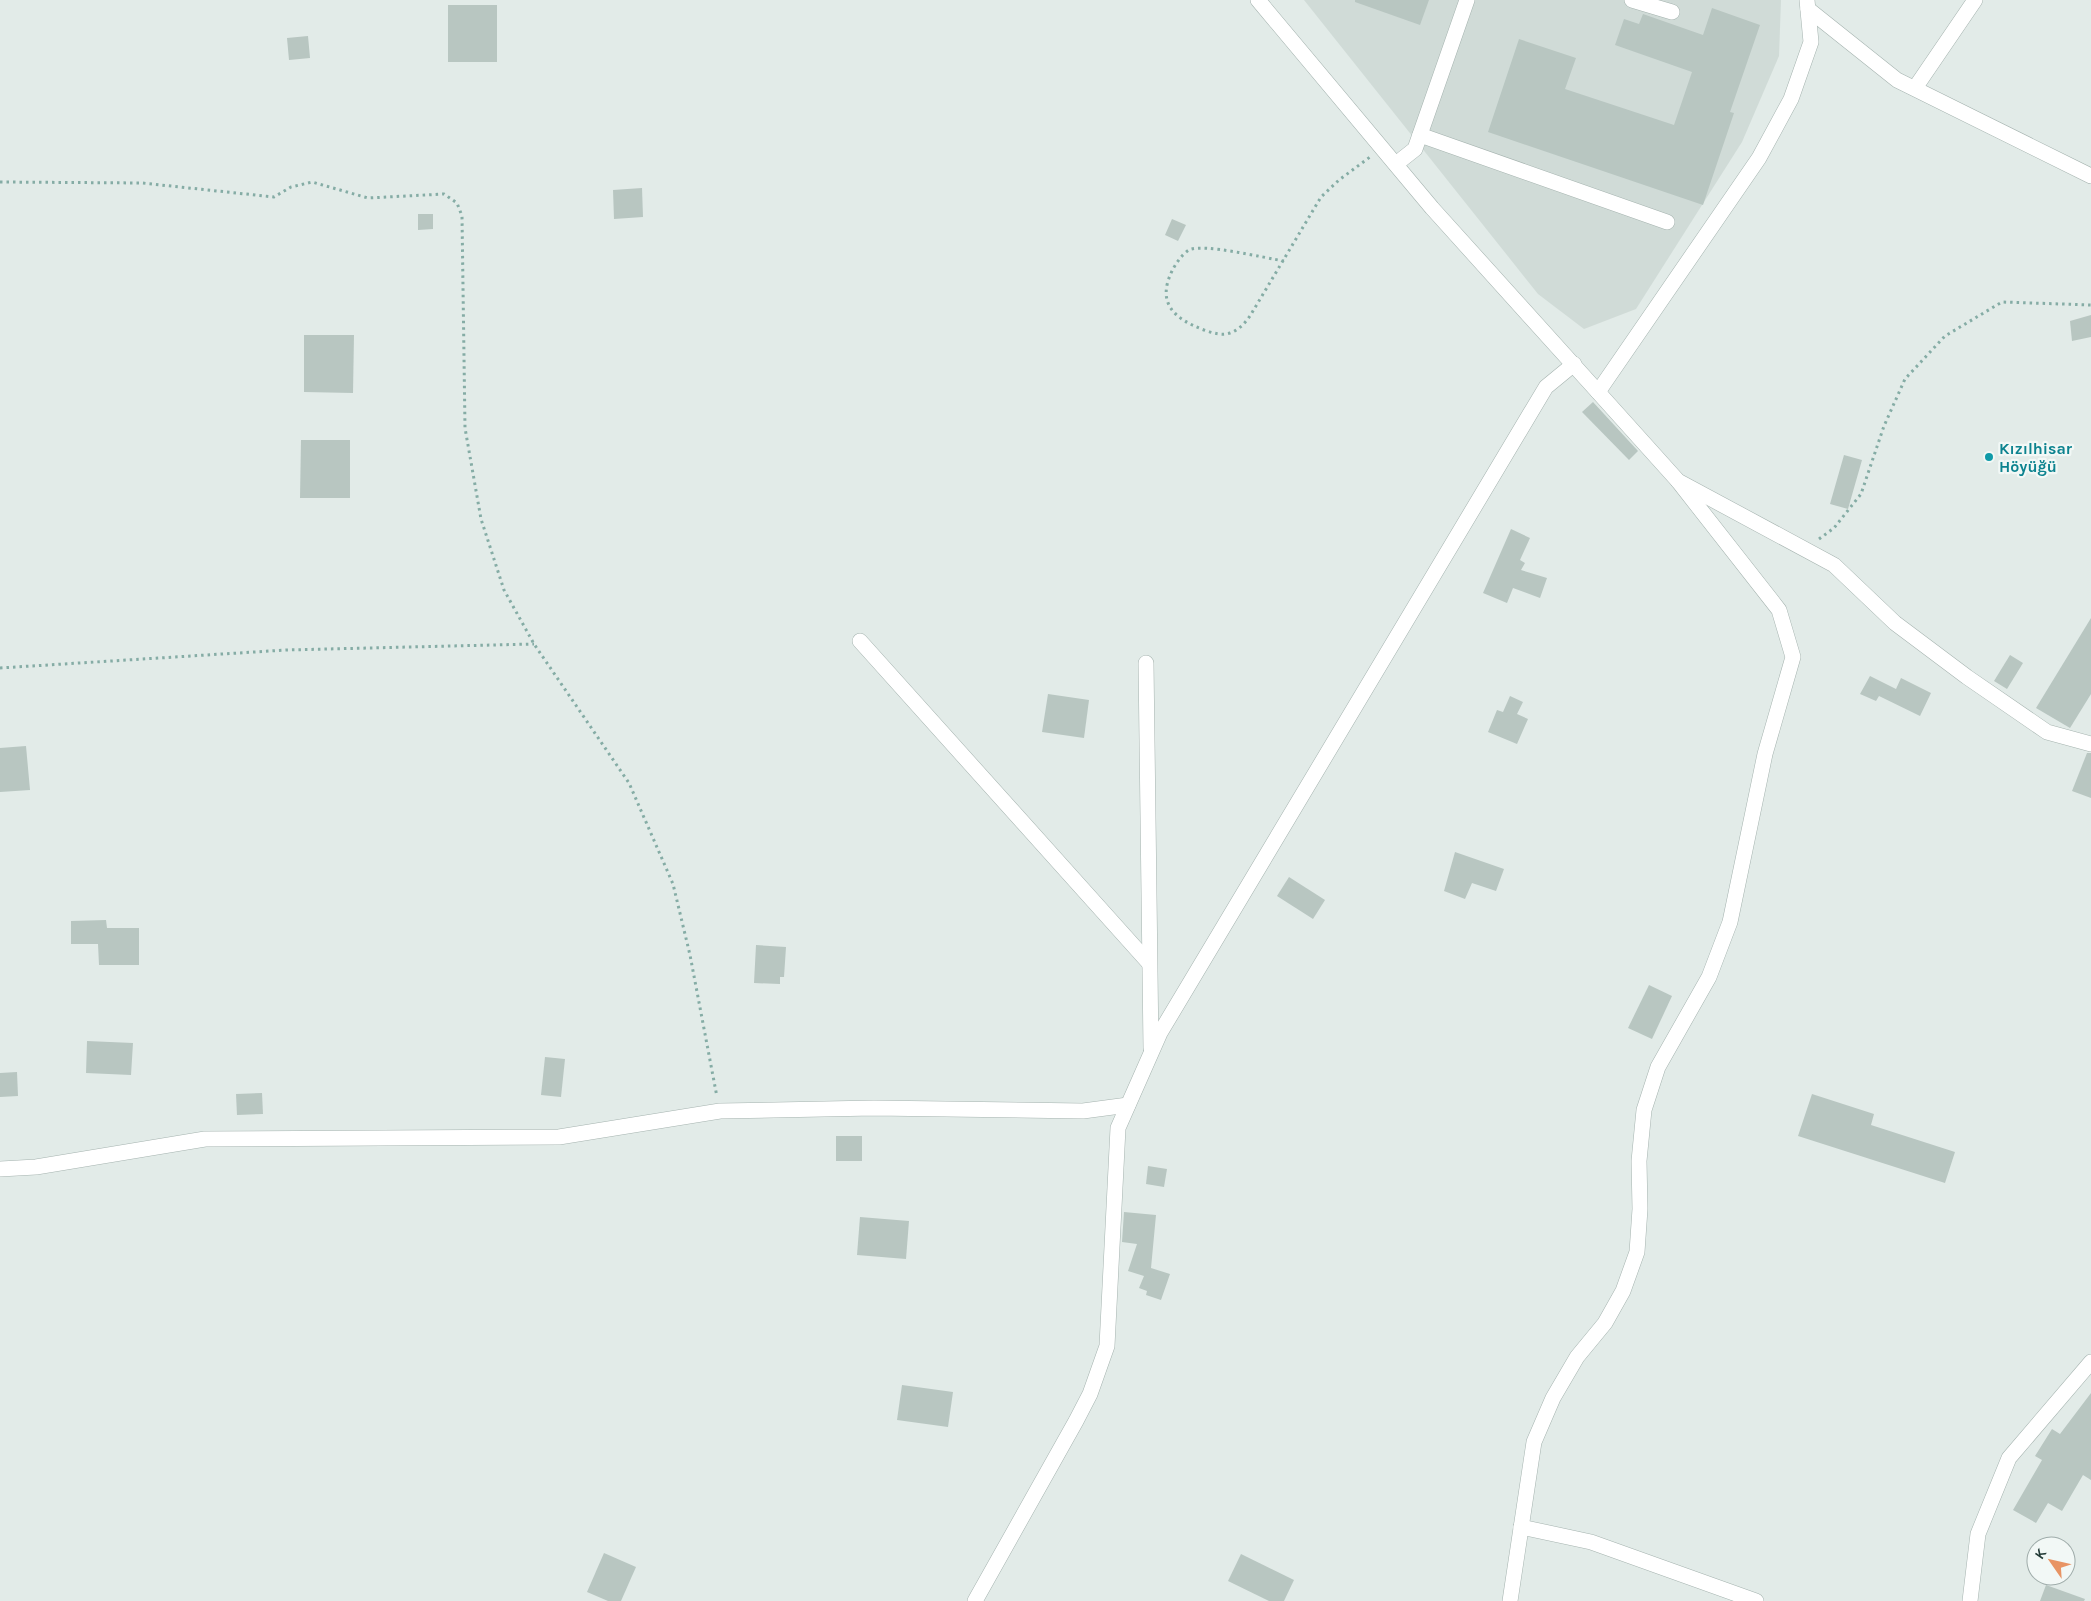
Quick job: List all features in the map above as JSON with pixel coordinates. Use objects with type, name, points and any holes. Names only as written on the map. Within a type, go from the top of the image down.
[{"type":"street","points":[[1258,0],[1382,148],[1678,481],[1779,610],[1793,657],[1765,754],[1730,922],[1709,977],[1658,1067],[1644,1110],[1639,1160],[1640,1209],[1636,1252],[1618,1299],[1605,1323],[1577,1357],[1553,1398],[1534,1442],[1512,1601]]},
{"type":"street","points":[[1396,164],[1415,149],[1467,0]]},
{"type":"street","points":[[1632,0],[1672,12]]},
{"type":"street","points":[[1915,88],[1976,0]]},
{"type":"street","points":[[1807,4],[1897,80],[2091,176]]},
{"type":"street","points":[[1598,392],[1759,158],[1791,99],[1811,42],[1807,4]]},
{"type":"street","points":[[1420,135],[1667,222]]},
{"type":"street","points":[[975,1601],[1080,1414],[1090,1394],[1107,1346],[1118,1128],[1160,1033],[1546,386],[1574,364]]},
{"type":"street","points":[[1678,481],[1834,565],[1895,623],[1967,677],[2047,732],[2091,744]]},
{"type":"street","points":[[860,641],[1150,963]]},
{"type":"street","points":[[1146,663],[1151,1055]]},
{"type":"street","points":[[0,1169],[36,1167],[206,1139],[559,1137],[720,1111],[874,1108],[1083,1111],[1128,1105]]},
{"type":"street","points":[[1970,1601],[1978,1534],[2009,1458],[2091,1362]]},
{"type":"street","points":[[1522,1527],[1591,1542],[1756,1601]]},
{"type":"path","points":[[1284,261],[1205,248],[1188,250],[1174,266],[1166,283],[1167,301],[1174,314],[1190,325],[1217,334],[1229,334],[1241,327],[1250,316],[1284,261],[1322,197],[1339,180],[1382,148]]},
{"type":"path","points":[[0,182],[142,183],[274,197],[291,187],[312,182],[368,198],[444,194],[457,203],[462,216],[465,428],[481,519],[504,590],[534,644],[628,783],[673,884],[690,955],[720,1111]]},
{"type":"path","points":[[1805,550],[1834,528],[1861,494],[1884,426],[1906,378],[1945,336],[2002,302],[2091,305]]},
{"type":"path","points":[[0,668],[286,650],[534,644]]},
{"type":"shaded area","points":[[1304,0],[1781,0],[1779,56],[1742,142],[1636,309],[1584,329],[1538,294]]},
{"type":"building","points":[[1355,0],[1429,0],[1420,25],[1355,2]]},
{"type":"building","points":[[448,5],[497,5],[497,62],[448,62]]},
{"type":"building","points":[[1712,8],[1760,25],[1730,112],[1734,113],[1703,205],[1488,132],[1519,39],[1576,58],[1565,89],[1674,125],[1692,72],[1615,45],[1624,19],[1639,24],[1643,14],[1703,35]]},
{"type":"building","points":[[308,36],[310,58],[289,60],[287,38]]},
{"type":"building","points":[[642,188],[643,217],[614,219],[613,190]]},
{"type":"building","points":[[418,214],[433,214],[433,229],[418,230]]},
{"type":"building","points":[[1172,219],[1186,225],[1178,241],[1165,235]]},
{"type":"building","points":[[2091,315],[2091,337],[2072,341],[2070,321]]},
{"type":"building","points":[[304,335],[354,335],[353,393],[304,392]]},
{"type":"building","points":[[1593,402],[1638,451],[1629,460],[1582,412]]},
{"type":"building","points":[[301,440],[350,440],[350,498],[300,498]]},
{"type":"building","points":[[1844,455],[1862,460],[1848,509],[1830,504]]},
{"type":"building","points":[[1511,529],[1530,538],[1520,560],[1525,563],[1521,570],[1547,578],[1540,598],[1513,588],[1507,603],[1483,593]]},
{"type":"building","points":[[2091,618],[2091,694],[2070,728],[2036,708]]},
{"type":"building","points":[[2010,655],[2023,663],[2007,689],[1994,681]]},
{"type":"building","points":[[1870,676],[1896,689],[1901,678],[1931,693],[1920,716],[1879,696],[1876,701],[1860,694]]},
{"type":"building","points":[[1048,694],[1089,700],[1084,738],[1042,732]]},
{"type":"building","points":[[1510,696],[1523,702],[1517,714],[1528,719],[1517,744],[1488,732],[1497,710],[1503,712]]},
{"type":"building","points":[[26,746],[30,790],[0,792],[0,748]]},
{"type":"building","points":[[2087,753],[2091,753],[2091,798],[2072,791]]},
{"type":"building","points":[[1455,852],[1504,869],[1496,891],[1472,883],[1465,899],[1444,891]]},
{"type":"building","points":[[1289,877],[1325,900],[1313,919],[1277,896]]},
{"type":"building","points":[[106,920],[107,928],[139,928],[139,965],[99,965],[98,944],[71,944],[71,921]]},
{"type":"building","points":[[756,945],[786,947],[784,977],[780,977],[780,984],[754,983]]},
{"type":"building","points":[[1649,985],[1672,996],[1652,1039],[1628,1028]]},
{"type":"building","points":[[87,1041],[133,1043],[131,1075],[86,1073]]},
{"type":"building","points":[[545,1057],[565,1059],[561,1097],[541,1095]]},
{"type":"building","points":[[17,1072],[18,1096],[0,1097],[0,1073]]},
{"type":"building","points":[[262,1093],[263,1114],[237,1115],[236,1094]]},
{"type":"building","points":[[1812,1094],[1874,1114],[1871,1125],[1955,1152],[1945,1183],[1798,1136]]},
{"type":"building","points":[[836,1136],[862,1136],[862,1161],[836,1161]]},
{"type":"building","points":[[1148,1166],[1167,1169],[1164,1187],[1146,1184]]},
{"type":"building","points":[[1124,1212],[1156,1215],[1151,1268],[1170,1274],[1161,1300],[1146,1295],[1147,1291],[1139,1288],[1144,1276],[1128,1271],[1137,1244],[1122,1242]]},
{"type":"building","points":[[860,1217],[909,1221],[906,1259],[857,1255]]},
{"type":"building","points":[[902,1385],[953,1392],[948,1427],[897,1420]]},
{"type":"building","points":[[2091,1393],[2091,1480],[2083,1475],[2062,1511],[2048,1503],[2036,1523],[2013,1510],[2042,1460],[2035,1456],[2052,1429],[2060,1434]]},
{"type":"building","points":[[604,1553],[636,1567],[621,1601],[608,1601],[587,1592]]},
{"type":"building","points":[[1241,1554],[1294,1580],[1284,1601],[1269,1601],[1228,1581]]},
{"type":"building","points":[[2046,1586],[2085,1599],[2084,1601],[2040,1601]]},
{"type":"place","name":"Kızılhisar Höyüğü","points":[[1989,457]]}]
